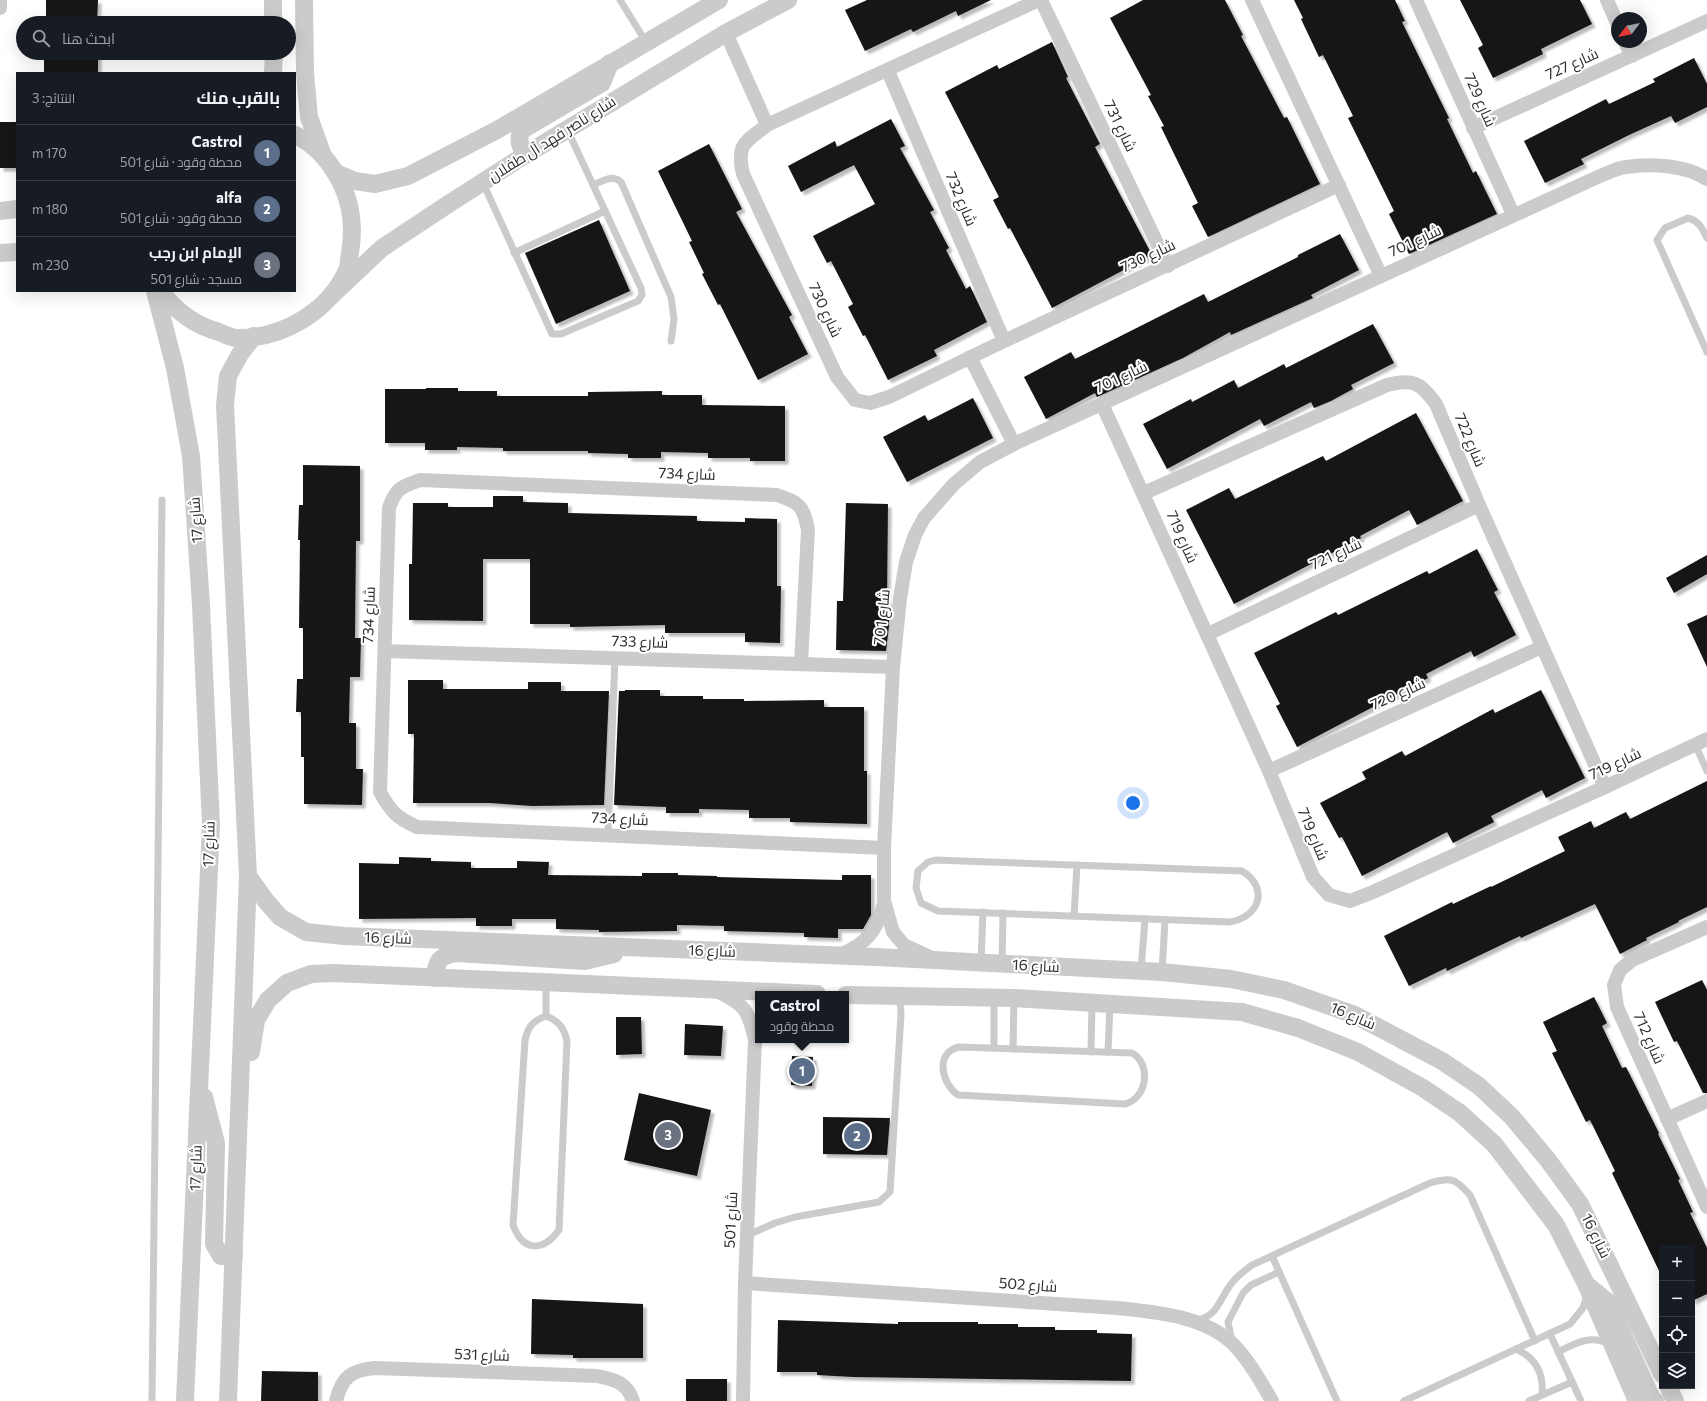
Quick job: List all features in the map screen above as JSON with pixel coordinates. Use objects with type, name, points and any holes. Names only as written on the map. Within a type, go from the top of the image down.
[{"type":"street","points":[[0,0],[0,8]]},
{"type":"street","points":[[273,0],[273,16]]},
{"type":"street","points":[[304,0],[305,72],[309,117],[324,157]]},
{"type":"street","name":"شارع ناصر فهد آل طفلان","points":[[162,292],[172,307],[201,327],[235,338],[270,334],[303,321],[382,248],[482,182],[567,129],[726,33],[788,0]]},
{"type":"street","name":"شارع 730","points":[[1040,0],[888,71],[767,125],[743,144],[739,157],[743,174],[837,377],[855,400],[870,403],[889,398],[970,357],[1340,185]]},
{"type":"street","name":"شارع 731","points":[[1040,0],[1168,266]]},
{"type":"street","points":[[1252,0],[1340,185],[1381,276]]},
{"type":"street","name":"شارع 729","points":[[1416,0],[1513,214]]},
{"type":"street","points":[[1607,0],[1612,12]]},
{"type":"street","points":[[336,173],[355,181],[375,184],[408,176],[497,130],[715,1]]},
{"type":"street","name":"شارع 727","points":[[1473,128],[1707,21]]},
{"type":"street","points":[[726,33],[767,125]]},
{"type":"street","points":[[1628,48],[1632,56]]},
{"type":"street","points":[[273,72],[274,60]]},
{"type":"street","points":[[525,155],[520,146],[518,137],[522,130],[602,83],[610,63]]},
{"type":"street","name":"شارع 732","points":[[888,71],[1004,341]]},
{"type":"street","points":[[296,135],[307,140],[333,166],[348,198],[353,232],[348,267],[330,297]]},
{"type":"street","name":"شارع 701","points":[[838,956],[857,947],[872,934],[879,921],[884,901],[884,848],[894,667],[900,598],[906,562],[915,535],[924,518],[954,484],[980,462],[1014,444],[1513,214],[1600,176],[1625,167],[1649,165],[1675,167],[1707,179]]},
{"type":"street","points":[[0,211],[16,209]]},
{"type":"street","points":[[0,253],[16,252]]},
{"type":"street","name":"شارع 17","points":[[155,292],[175,368],[191,456],[201,606],[211,824],[185,1401]]},
{"type":"street","points":[[228,1401],[248,876],[226,405],[228,376],[240,354],[254,336]]},
{"type":"street","points":[[970,357],[1014,444]]},
{"type":"street","name":"شارع 722","points":[[1144,493],[1387,384],[1404,380],[1416,384],[1427,392],[1436,404],[1479,505],[1605,787]]},
{"type":"street","name":"شارع 719","points":[[1102,404],[1208,634],[1269,771],[1313,877],[1329,895],[1350,901],[1605,787],[1701,742]]},
{"type":"street","name":"شارع 734","points":[[802,664],[808,530],[805,514],[795,501],[776,495],[420,480],[403,486],[394,493],[389,508],[380,792],[390,810],[405,822],[418,827],[884,848]]},
{"type":"street","name":"شارع 721","points":[[1208,634],[1479,505]]},
{"type":"street","name":"شارع 720","points":[[1269,771],[1542,647]]},
{"type":"street","name":"شارع 733","points":[[385,651],[894,667]]},
{"type":"street","name":"شارع 16","points":[[248,876],[280,917],[306,932],[344,936],[838,956],[1162,972],[1231,979],[1284,990],[1355,1015],[1442,1061],[1479,1086],[1512,1117],[1548,1160],[1580,1204],[1659,1368]]},
{"type":"street","name":"شارع 701","points":[[884,901],[893,932],[904,945],[917,952],[944,961]]},
{"type":"street","name":"شارع 712","points":[[1707,927],[1632,960],[1620,970],[1614,985],[1617,1007],[1707,1207]]},
{"type":"street","points":[[435,978],[437,962],[444,955],[456,953],[585,961],[639,949]]},
{"type":"street","points":[[239,1118],[256,1020],[268,1000],[287,984],[311,974],[546,982],[755,992]]},
{"type":"street","name":"شارع 501","points":[[714,990],[737,1001],[744,1008],[755,1032]]},
{"type":"street","name":"شارع 16","points":[[849,995],[994,997],[1242,1012],[1298,1028],[1358,1052],[1423,1088],[1460,1113],[1494,1144],[1556,1225],[1587,1287],[1637,1401]]},
{"type":"street","name":"شارع 501","points":[[743,1401],[745,1283],[757,1043]]},
{"type":"street","points":[[200,1078],[216,1143],[214,1244],[221,1256],[234,1256]]},
{"type":"street","points":[[1667,1120],[1707,1101]]},
{"type":"street","name":"شارع 502","points":[[745,1283],[1117,1308],[1165,1313],[1190,1320],[1212,1330],[1234,1344],[1250,1365],[1272,1401]]},
{"type":"street","points":[[1587,1287],[1608,1302],[1652,1399],[1655,1401]]},
{"type":"street","name":"شارع 531","points":[[336,1401],[340,1388],[349,1375],[364,1369],[375,1368],[597,1376],[616,1381],[630,1391],[633,1401]]},
{"type":"lane","points":[[620,0],[646,42]]},
{"type":"lane","points":[[482,182],[548,329],[555,335],[561,334],[638,301],[642,295],[641,288],[567,129]]},
{"type":"lane","points":[[593,185],[610,178],[616,178],[621,182],[671,297],[674,319],[672,340]]},
{"type":"lane","points":[[514,253],[605,211]]},
{"type":"lane","points":[[1707,238],[1702,226],[1696,220],[1688,218],[1665,228],[1657,240],[1707,352]]},
{"type":"lane","points":[[152,1401],[162,500]]},
{"type":"lane","points":[[608,836],[615,658]]},
{"type":"lane","points":[[1701,742],[1707,770]]},
{"type":"lane","points":[[935,860],[1077,865],[1242,871],[1251,876],[1257,885],[1257,902],[1253,911],[1238,921],[1165,920],[938,910],[922,903],[916,888],[918,871],[928,862],[935,860]]},
{"type":"lane","points":[[1074,916],[1077,865]]},
{"type":"lane","points":[[981,963],[983,912]]},
{"type":"lane","points":[[1002,964],[1003,913]]},
{"type":"lane","points":[[1141,971],[1145,919]]},
{"type":"lane","points":[[1162,972],[1165,920]]},
{"type":"lane","points":[[546,982],[546,1016]]},
{"type":"lane","points":[[748,1235],[775,1223],[795,1217],[875,1204],[890,1192],[901,1014],[900,996]]},
{"type":"lane","points":[[994,997],[994,1048]]},
{"type":"lane","points":[[1013,1049],[1014,998]]},
{"type":"lane","points":[[1091,1052],[1092,1002]]},
{"type":"lane","points":[[1108,1052],[1110,1003]]},
{"type":"lane","points":[[546,1016],[555,1019],[560,1024],[567,1041],[559,1230],[550,1241],[535,1246],[525,1244],[516,1232],[513,1225],[525,1040],[531,1024],[546,1016]]},
{"type":"lane","points":[[959,1047],[1013,1049],[1132,1053],[1141,1060],[1144,1071],[1143,1091],[1140,1096],[1131,1103],[1125,1104],[958,1095],[949,1088],[943,1074],[944,1059],[950,1051],[959,1047]]},
{"type":"lane","points":[[1190,1320],[1201,1319],[1210,1315],[1240,1273],[1272,1256],[1430,1183],[1446,1179],[1460,1184],[1470,1195],[1535,1340]]},
{"type":"lane","points":[[1272,1256],[1338,1401]]},
{"type":"lane","points":[[1234,1344],[1229,1333],[1228,1322],[1244,1293],[1252,1285],[1279,1272]]},
{"type":"lane","points":[[1404,1401],[1570,1324],[1583,1308],[1587,1287]]},
{"type":"lane","points":[[1550,1334],[1581,1401]]},
{"type":"lane","points":[[1558,1352],[1586,1340],[1603,1341],[1613,1346]]},
{"type":"lane","points":[[1516,1349],[1530,1357],[1539,1369],[1542,1378],[1542,1395]]},
{"type":"lane","points":[[1529,1401],[1572,1382]]},
{"type":"building","points":[[46,0],[98,0],[97,16],[46,16]]},
{"type":"building","points":[[867,0],[991,0],[958,16],[956,11],[913,32],[911,29],[865,51],[845,10]]},
{"type":"building","points":[[1143,0],[1225,0],[1243,35],[1241,36],[1284,118],[1287,117],[1320,184],[1208,237],[1192,206],[1198,203],[1161,127],[1164,126],[1148,96],[1151,95],[1110,18]]},
{"type":"building","points":[[1294,0],[1395,0],[1405,21],[1402,22],[1449,118],[1447,119],[1473,173],[1476,171],[1497,214],[1409,254],[1389,214],[1394,211],[1348,118],[1353,116],[1323,55],[1319,57],[1301,19],[1303,18]]},
{"type":"building","points":[[1460,0],[1580,0],[1592,24],[1541,49],[1543,54],[1493,78],[1478,48],[1483,45]]},
{"type":"building","points":[[1052,42],[1068,77],[1066,78],[1100,144],[1095,147],[1152,255],[1052,308],[1010,228],[1008,229],[993,200],[999,197],[945,92],[997,65],[999,69]]},
{"type":"building","points":[[1694,58],[1707,84],[1707,107],[1675,123],[1671,116],[1629,135],[1581,159],[1584,164],[1545,183],[1524,141],[1606,99],[1609,104],[1655,82],[1653,79]]},
{"type":"building","points":[[44,60],[98,60],[98,72],[44,72]]},
{"type":"building","points":[[891,119],[905,146],[900,148],[934,210],[930,212],[949,248],[946,250],[966,289],[970,286],[987,322],[934,350],[937,356],[888,380],[865,335],[863,336],[848,307],[853,304],[831,261],[827,263],[813,236],[875,204],[854,165],[801,192],[788,166],[835,141],[837,147]]},
{"type":"building","points":[[0,122],[16,122],[16,168],[0,168]]},
{"type":"building","points":[[709,144],[742,209],[736,212],[792,315],[789,317],[808,354],[758,380],[720,304],[718,305],[702,274],[704,273],[689,242],[692,241],[658,171]]},
{"type":"building","points":[[599,220],[630,291],[556,324],[525,253]]},
{"type":"building","points":[[1340,234],[1359,270],[1311,295],[1313,298],[1231,335],[1230,332],[1183,358],[1097,397],[1095,393],[1046,419],[1024,377],[1071,352],[1075,359],[1204,294],[1208,302],[1298,257],[1298,255]]},
{"type":"building","points":[[1373,324],[1394,363],[1351,385],[1353,389],[1331,401],[1314,408],[1311,402],[1264,426],[1260,419],[1167,469],[1143,424],[1191,399],[1192,402],[1234,380],[1238,388],[1284,364],[1286,368]]},
{"type":"building","points":[[458,388],[458,391],[497,391],[497,396],[588,396],[588,392],[662,391],[662,395],[702,395],[702,405],[785,406],[785,461],[750,461],[750,458],[708,458],[708,453],[661,452],[661,458],[628,458],[628,454],[588,453],[588,451],[503,451],[503,448],[457,447],[457,450],[425,450],[425,443],[385,443],[385,389]]},
{"type":"building","points":[[973,398],[993,438],[907,482],[883,437],[925,415],[928,421]]},
{"type":"building","points":[[1416,413],[1463,501],[1417,525],[1409,510],[1360,536],[1361,538],[1234,604],[1186,510],[1229,488],[1235,499],[1323,456],[1326,461]]},
{"type":"building","points":[[303,465],[360,466],[360,541],[356,541],[355,638],[361,638],[360,677],[350,677],[349,723],[356,723],[356,769],[363,769],[362,805],[304,804],[304,757],[301,757],[301,712],[296,712],[297,679],[303,679],[303,628],[299,628],[300,540],[298,540],[299,505],[303,505]]},
{"type":"building","points":[[493,496],[523,496],[523,502],[568,503],[568,513],[697,516],[697,521],[745,522],[745,518],[777,519],[777,586],[781,586],[780,643],[745,642],[745,633],[665,633],[665,625],[570,627],[570,624],[530,624],[530,559],[483,559],[483,621],[409,620],[409,564],[412,564],[413,503],[448,503],[448,507],[493,507]]},
{"type":"building","points":[[846,503],[888,504],[887,601],[889,601],[889,626],[886,651],[836,650],[837,601],[843,601]]},
{"type":"building","points":[[1477,549],[1498,590],[1494,592],[1516,635],[1474,657],[1471,651],[1426,674],[1428,678],[1297,747],[1276,706],[1280,704],[1254,653],[1336,612],[1338,615],[1427,571],[1429,574]]},
{"type":"building","points":[[1707,555],[1707,574],[1674,593],[1666,578]]},
{"type":"building","points":[[1707,615],[1707,667],[1687,624]]},
{"type":"building","points":[[408,680],[443,680],[443,689],[528,689],[528,682],[561,682],[561,691],[609,691],[604,805],[532,806],[490,803],[413,803],[414,734],[408,734]]},
{"type":"building","points":[[660,690],[660,696],[703,696],[703,699],[744,699],[744,701],[824,700],[824,707],[864,707],[864,771],[867,771],[867,824],[790,822],[790,818],[749,818],[749,810],[699,809],[699,813],[666,813],[666,807],[614,805],[619,691]]},
{"type":"building","points":[[1541,690],[1585,778],[1546,798],[1542,790],[1491,816],[1494,822],[1453,843],[1447,832],[1362,876],[1342,837],[1339,838],[1320,803],[1366,779],[1362,772],[1402,751],[1405,756],[1493,709],[1495,713]]},
{"type":"building","points":[[1707,781],[1707,907],[1646,938],[1647,940],[1620,954],[1595,904],[1521,938],[1520,936],[1447,971],[1446,968],[1409,986],[1384,936],[1452,902],[1453,904],[1491,887],[1565,851],[1558,837],[1591,821],[1594,828],[1626,812],[1630,819]]},
{"type":"building","points":[[399,857],[431,858],[431,861],[471,862],[471,868],[517,868],[517,861],[549,862],[548,875],[642,876],[642,873],[678,873],[678,875],[717,877],[842,880],[842,875],[871,875],[871,915],[863,929],[838,929],[838,938],[804,937],[804,933],[724,931],[724,926],[677,925],[677,931],[599,932],[599,930],[556,929],[556,919],[512,919],[512,926],[476,926],[476,918],[359,919],[359,863],[399,864]]},
{"type":"building","points":[[1702,980],[1707,990],[1707,1093],[1703,1093],[1677,1041],[1674,1042],[1655,1002]]},
{"type":"building","points":[[1594,997],[1607,1023],[1602,1026],[1622,1068],[1626,1067],[1659,1133],[1658,1134],[1680,1179],[1678,1180],[1693,1212],[1690,1213],[1707,1248],[1707,1294],[1695,1300],[1695,1245],[1659,1245],[1659,1271],[1612,1173],[1615,1171],[1590,1120],[1586,1122],[1552,1053],[1557,1051],[1543,1022]]},
{"type":"building","points":[[616,1017],[641,1017],[642,1054],[616,1055]]},
{"type":"building","points":[[685,1024],[723,1026],[721,1056],[684,1055]]},
{"type":"building","points":[[792,1056],[813,1057],[812,1086],[791,1085]]},
{"type":"building","points":[[639,1093],[711,1110],[697,1176],[624,1160]]},
{"type":"building","points":[[823,1117],[890,1118],[887,1155],[823,1154]]},
{"type":"building","points":[[532,1299],[643,1304],[643,1358],[573,1358],[573,1355],[531,1354]]},
{"type":"building","points":[[778,1320],[898,1324],[898,1322],[978,1322],[978,1324],[1018,1324],[1018,1327],[1055,1327],[1055,1330],[1097,1330],[1097,1333],[1132,1334],[1131,1381],[853,1377],[817,1375],[817,1372],[777,1372]]},
{"type":"building","points":[[262,1371],[318,1372],[318,1401],[261,1401]]},
{"type":"building","points":[[686,1379],[727,1379],[727,1401],[686,1401]]},
{"type":"place","name":"Castrol","points":[[802,1071]]},
{"type":"place","name":"الإمام ابن رجب","points":[[668,1135]]},
{"type":"place","name":"alfa","points":[[857,1136]]}]
